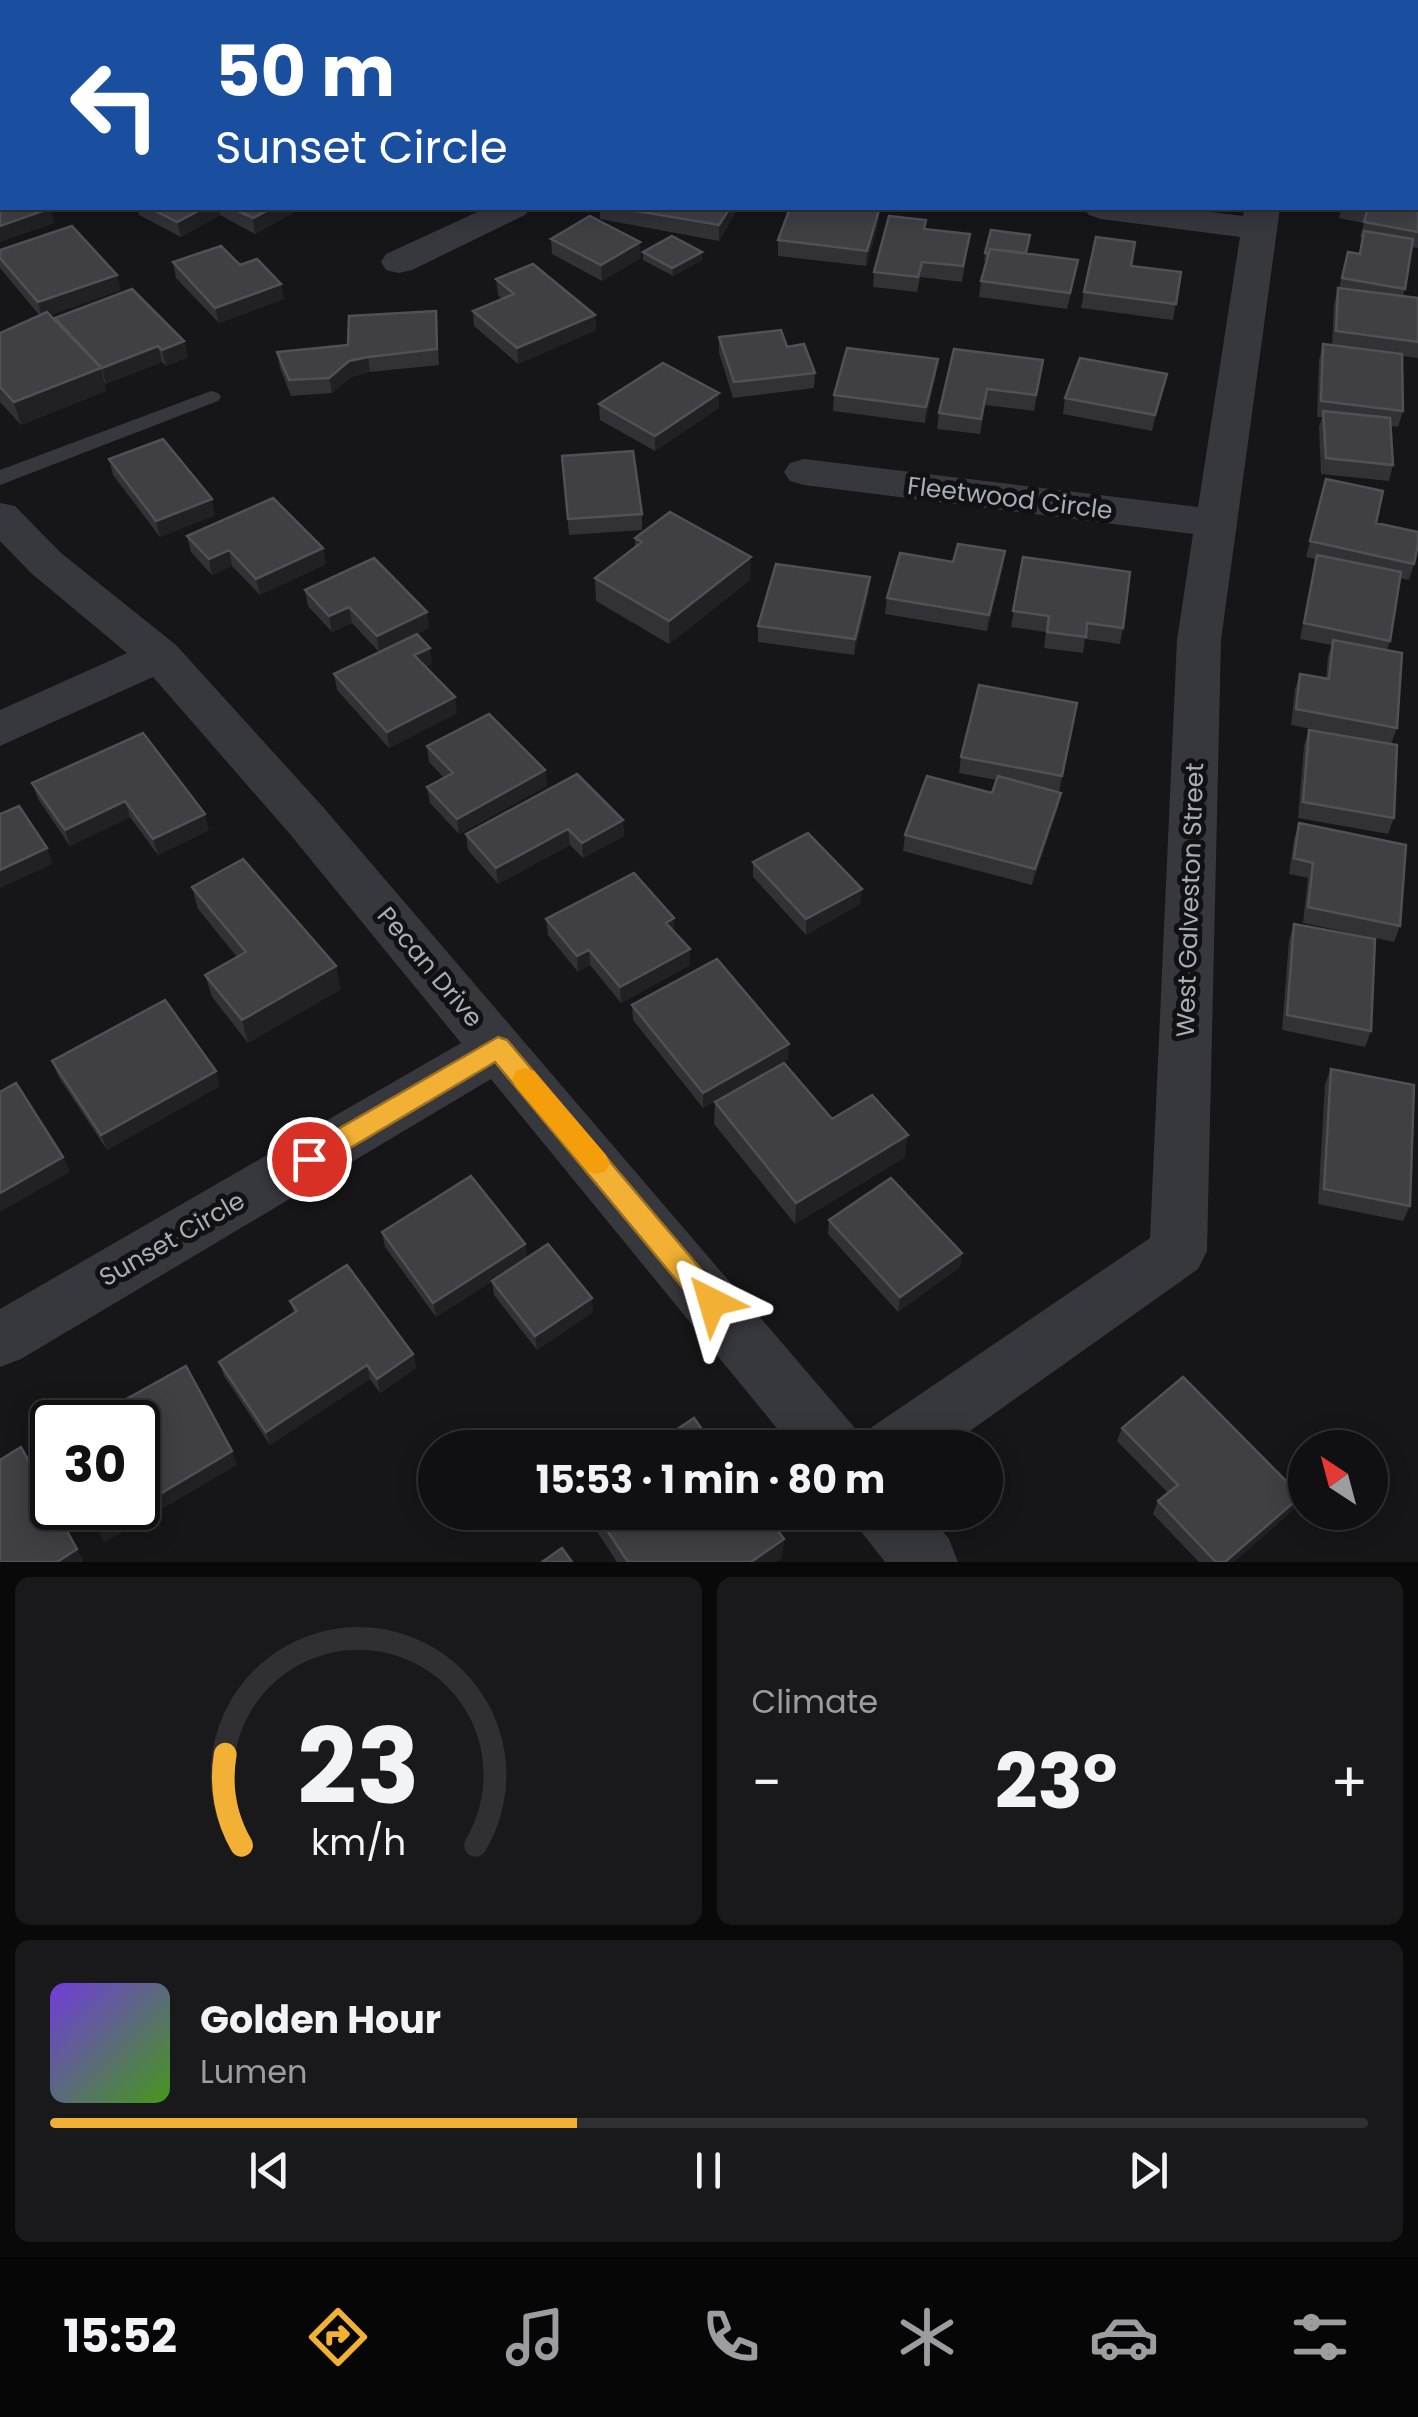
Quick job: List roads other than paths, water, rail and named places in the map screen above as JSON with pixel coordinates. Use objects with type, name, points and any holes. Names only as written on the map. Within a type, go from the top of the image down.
[{"type":"street","points":[[399,262],[508,210]]},
{"type":"street","points":[[1133,210],[1261,218]]},
{"type":"street","name":"West Galveston Street","points":[[920,1430],[1178,1251],[1199,640],[1261,218]]},
{"type":"street","name":"Fleetwood Circle","points":[[804,472],[1216,523]]},
{"type":"street","name":"Pecan Drive","points":[[0,516],[46,563],[160,656],[306,820],[817,1430]]},
{"type":"street","points":[[0,729],[160,656]]},
{"type":"street","name":"Sunset Circle","points":[[0,1340],[498,1048]]},
{"type":"street","points":[[900,1530],[926,1562]]},
{"type":"lane","points":[[0,478],[211,397]]}]
